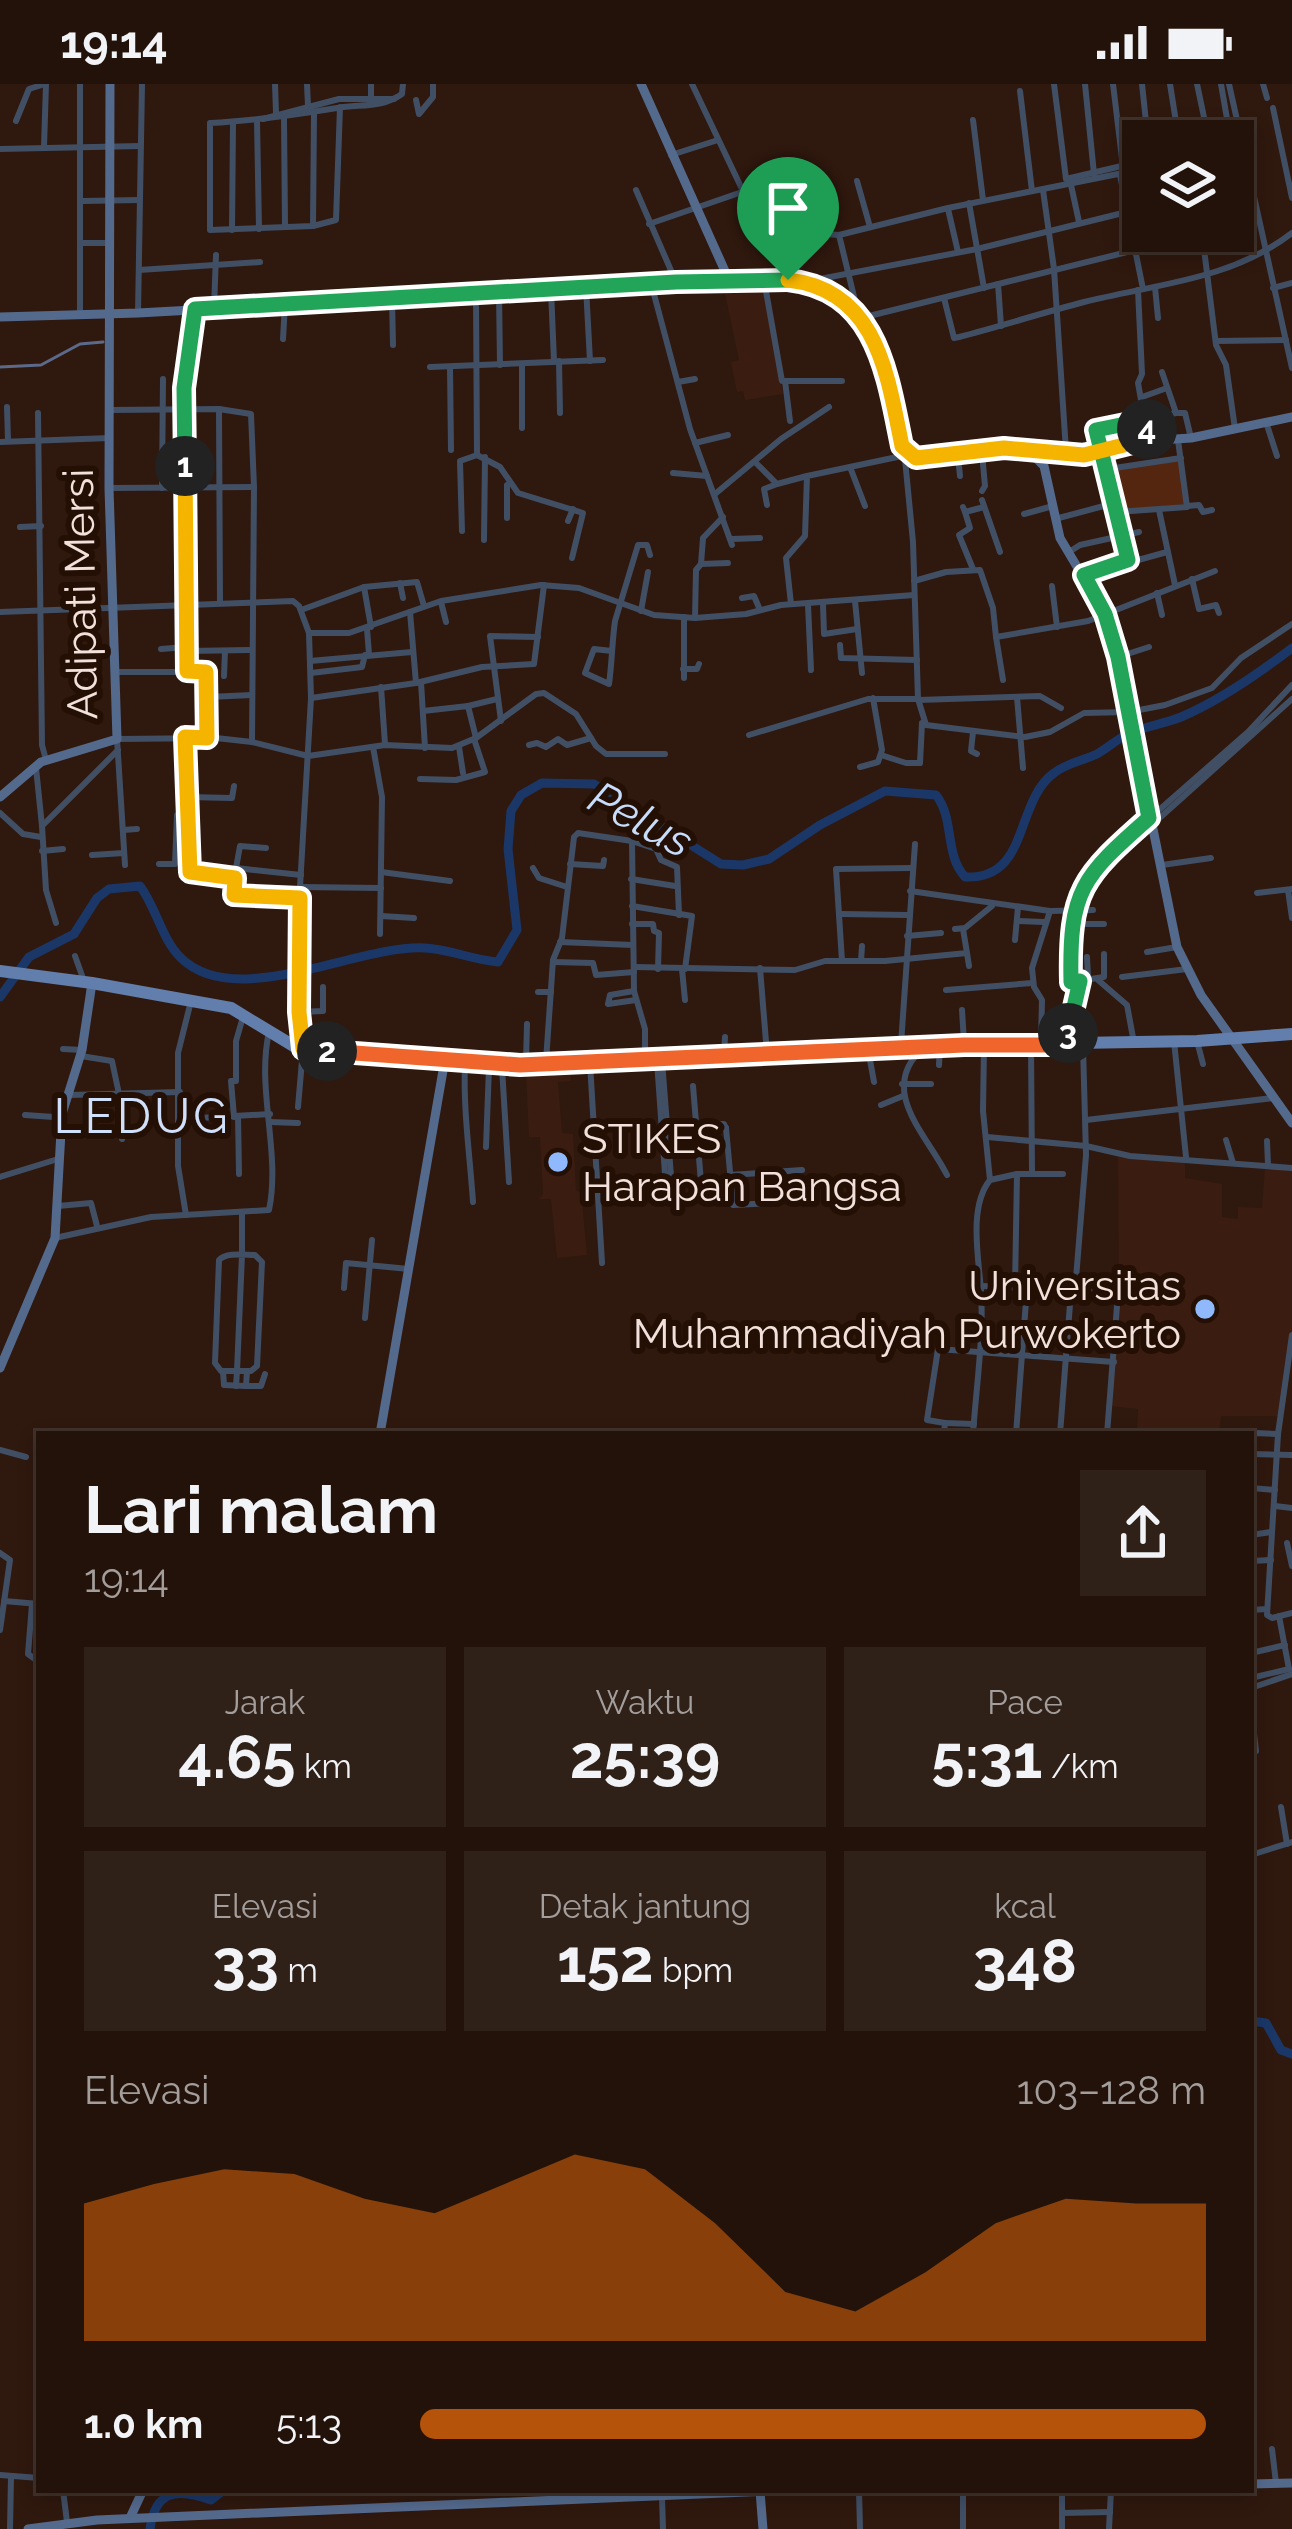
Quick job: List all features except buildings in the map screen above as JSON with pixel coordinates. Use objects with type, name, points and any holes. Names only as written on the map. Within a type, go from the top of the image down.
[{"type":"main road","points":[[0,971],[153,993],[244,1014],[287,1045],[303,1049],[495,1064],[940,1050],[964,1045],[984,1049],[1082,1046],[1292,1034]]},
{"type":"street","points":[[16,121],[29,88],[46,84],[44,147]]},
{"type":"street","points":[[80,84],[80,314]]},
{"type":"street","name":"Adipati Mersi","points":[[0,797],[42,758],[117,738],[109,488],[110,84]]},
{"type":"street","points":[[139,313],[142,84]]},
{"type":"street","points":[[275,84],[285,227]]},
{"type":"street","points":[[307,84],[313,226]]},
{"type":"street","points":[[338,84],[340,103],[339,215],[334,221],[259,229],[209,227],[209,125],[257,121],[340,103],[388,104],[403,94],[404,84]]},
{"type":"street","points":[[371,84],[371,98]]},
{"type":"street","points":[[416,100],[419,114],[433,97],[433,84]]},
{"type":"street","points":[[641,84],[729,280]]},
{"type":"street","points":[[692,84],[764,231],[839,235],[1121,170]]},
{"type":"street","points":[[1054,84],[1065,177],[1121,170]]},
{"type":"street","points":[[1085,84],[1094,174]]},
{"type":"street","points":[[1113,84],[1122,177]]},
{"type":"street","points":[[1142,84],[1146,120]]},
{"type":"street","points":[[1170,84],[1176,120]]},
{"type":"street","points":[[1197,84],[1205,120]]},
{"type":"street","points":[[1225,84],[1228,120]]},
{"type":"street","points":[[1225,84],[1232,120]]},
{"type":"street","points":[[1264,84],[1267,98]]},
{"type":"street","points":[[1021,91],[1032,191]]},
{"type":"street","points":[[358,102],[394,100]]},
{"type":"street","points":[[1273,108],[1292,198]]},
{"type":"street","points":[[974,120],[983,200]]},
{"type":"street","points":[[257,121],[259,229]]},
{"type":"street","points":[[232,230],[233,123]]},
{"type":"street","points":[[671,155],[718,140]]},
{"type":"street","points":[[0,149],[140,146]]},
{"type":"street","points":[[857,181],[870,227]]},
{"type":"street","points":[[1071,184],[1079,223]]},
{"type":"street","points":[[636,190],[676,282]]},
{"type":"street","points":[[1043,190],[1054,269],[1066,455]]},
{"type":"street","points":[[649,224],[742,192]]},
{"type":"street","points":[[81,201],[139,200]]},
{"type":"street","points":[[969,203],[984,288]]},
{"type":"street","points":[[1254,206],[1292,363]]},
{"type":"street","points":[[948,208],[958,252]]},
{"type":"street","points":[[804,282],[977,249],[1122,213]]},
{"type":"street","points":[[944,298],[954,338],[1210,274],[1265,254],[1292,233]]},
{"type":"street","points":[[839,235],[859,316],[893,395],[914,581],[920,763],[881,755]]},
{"type":"street","points":[[81,242],[109,243]]},
{"type":"street","points":[[859,316],[1130,252]]},
{"type":"street","points":[[1135,252],[1141,290],[1142,374],[1138,383],[1148,439]]},
{"type":"street","points":[[1206,252],[1216,340],[1226,365],[1235,429]]},
{"type":"street","points":[[139,270],[216,260],[260,262]]},
{"type":"street","points":[[214,308],[216,260]]},
{"type":"street","points":[[0,317],[729,280],[804,282],[837,295],[859,316]]},
{"type":"street","points":[[764,280],[790,421]]},
{"type":"street","points":[[651,283],[688,423],[732,542],[760,538]]},
{"type":"street","points":[[1273,289],[1292,283]]},
{"type":"street","points":[[998,284],[1001,326]]},
{"type":"street","points":[[586,287],[590,361]]},
{"type":"street","points":[[1155,287],[1158,318]]},
{"type":"street","points":[[551,290],[560,413]]},
{"type":"street","points":[[499,292],[500,365]]},
{"type":"street","points":[[476,293],[484,540]]},
{"type":"street","points":[[392,299],[393,345]]},
{"type":"street","points":[[283,339],[284,304]]},
{"type":"street","points":[[187,671],[184,409],[195,309]]},
{"type":"street","points":[[1216,340],[1288,344]]},
{"type":"street","points":[[430,367],[603,360]]},
{"type":"street","points":[[522,364],[522,428]]},
{"type":"street","points":[[450,367],[451,450]]},
{"type":"street","points":[[1162,372],[1176,413]]},
{"type":"street","points":[[162,488],[163,379]]},
{"type":"street","points":[[679,382],[695,379]]},
{"type":"street","points":[[785,381],[842,381]]},
{"type":"street","points":[[1142,397],[1167,388]]},
{"type":"street","points":[[7,407],[4,442],[110,438]]},
{"type":"street","points":[[715,494],[781,439],[829,407]]},
{"type":"street","points":[[110,410],[251,414],[252,738]]},
{"type":"street","points":[[219,410],[220,603]]},
{"type":"street","points":[[38,412],[41,837],[46,890],[56,922]]},
{"type":"street","points":[[1128,560],[1096,430],[1185,413],[1191,438]]},
{"type":"street","points":[[767,505],[764,489],[776,484],[903,453],[919,458],[1027,449],[1066,455],[1148,439],[1191,438],[1292,417]]},
{"type":"street","points":[[688,423],[700,422]]},
{"type":"street","points":[[1266,422],[1276,456]]},
{"type":"street","points":[[695,443],[728,435]]},
{"type":"street","points":[[1178,440],[1187,506]]},
{"type":"street","points":[[1027,449],[1044,466],[1060,538],[1105,614],[1118,657],[1177,947],[1231,1039],[1292,1123]]},
{"type":"street","points":[[982,453],[983,499],[1000,553]]},
{"type":"street","points":[[1044,466],[1053,453]]},
{"type":"street","points":[[462,531],[460,461],[481,456],[500,467],[518,493],[584,514],[572,558]]},
{"type":"street","points":[[958,456],[960,476]]},
{"type":"street","points":[[1108,469],[1181,458]]},
{"type":"street","points":[[756,463],[776,484]]},
{"type":"street","points":[[850,467],[865,506]]},
{"type":"street","points":[[673,473],[707,476]]},
{"type":"street","points":[[791,604],[786,557],[804,539],[807,476]]},
{"type":"street","points":[[507,482],[507,518]]},
{"type":"street","points":[[109,488],[254,487]]},
{"type":"street","points":[[973,570],[959,535],[970,528],[964,509],[983,499]]},
{"type":"street","points":[[1055,519],[1116,508],[1199,505],[1204,512],[1212,510]]},
{"type":"street","points":[[1024,514],[1053,506]]},
{"type":"street","points":[[568,521],[573,509]]},
{"type":"street","points":[[1159,510],[1175,585]]},
{"type":"street","points":[[695,617],[696,570],[701,564],[703,538],[724,516]]},
{"type":"street","points":[[20,527],[41,526]]},
{"type":"street","points":[[1069,552],[1080,545],[1139,532]]},
{"type":"street","points":[[613,651],[594,650],[585,673],[610,684],[619,603],[638,544],[645,543],[650,555]]},
{"type":"street","points":[[1084,575],[1167,552]]},
{"type":"street","points":[[701,564],[728,562]]},
{"type":"street","points":[[914,581],[981,571],[998,628],[1004,680]]},
{"type":"street","points":[[996,637],[1105,614],[1215,571]]},
{"type":"street","points":[[641,611],[648,572]]},
{"type":"street","points":[[1192,579],[1199,609],[1216,605],[1220,613]]},
{"type":"street","points":[[301,610],[364,587],[418,582],[424,606]]},
{"type":"street","points":[[400,583],[403,598]]},
{"type":"street","points":[[309,633],[335,636],[441,601],[544,585],[580,588],[641,611],[684,617],[915,595]]},
{"type":"street","points":[[311,698],[419,682],[492,665],[534,664],[544,585]]},
{"type":"street","points":[[1052,586],[1057,627]]},
{"type":"street","points":[[310,673],[362,668],[369,628],[364,587]]},
{"type":"street","points":[[1157,593],[1162,615]]},
{"type":"street","points":[[742,598],[753,595],[760,610]]},
{"type":"street","points":[[0,612],[292,601],[301,610],[309,633],[311,698],[300,887],[303,1049],[298,1107]]},
{"type":"street","points":[[441,601],[446,622]]},
{"type":"street","points":[[855,602],[862,673]]},
{"type":"street","points":[[823,604],[824,634],[857,629]]},
{"type":"street","points":[[808,605],[811,670]]},
{"type":"street","points":[[410,613],[425,745]]},
{"type":"street","points":[[684,617],[684,674],[699,664]]},
{"type":"street","points":[[922,719],[929,726],[1019,738],[1050,732],[1093,711],[1129,711],[1207,692],[1241,658],[1292,624]]},
{"type":"street","points":[[500,716],[491,634],[539,638]]},
{"type":"street","points":[[840,645],[841,658],[917,664]]},
{"type":"street","points":[[1118,657],[1149,647]]},
{"type":"street","points":[[161,649],[249,650]]},
{"type":"street","points":[[224,651],[224,676]]},
{"type":"street","points":[[310,661],[412,652]]},
{"type":"street","points":[[112,672],[206,672],[207,735]]},
{"type":"street","points":[[1150,822],[1292,686]]},
{"type":"street","points":[[381,687],[385,742]]},
{"type":"street","points":[[42,826],[117,738],[252,738],[308,753],[385,742],[459,747],[500,716],[544,693],[576,714],[591,738],[610,755],[665,754]]},
{"type":"street","points":[[207,698],[252,695]]},
{"type":"street","points":[[748,735],[873,698],[1042,697],[1061,708]]},
{"type":"street","points":[[860,767],[878,762],[881,755],[873,698]]},
{"type":"street","points":[[1017,698],[1023,768]]},
{"type":"street","points":[[423,711],[497,699]]},
{"type":"street","points":[[1084,980],[1078,912],[1094,867],[1292,699]]},
{"type":"street","points":[[420,779],[457,780],[485,772],[468,706]]},
{"type":"street","points":[[973,732],[971,751],[977,754]]},
{"type":"street","points":[[185,737],[190,873],[235,878]]},
{"type":"street","points":[[117,738],[125,865]]},
{"type":"street","points":[[530,745],[543,748],[556,740],[567,745],[591,738]]},
{"type":"street","points":[[373,747],[382,797],[380,934]]},
{"type":"street","points":[[459,747],[463,773]]},
{"type":"street","points":[[188,797],[232,798],[234,786]]},
{"type":"street","points":[[0,813],[22,834],[41,837]]},
{"type":"street","points":[[159,863],[175,864],[177,815],[187,814]]},
{"type":"street","points":[[123,830],[137,829]]},
{"type":"street","points":[[546,1064],[553,962],[576,833],[632,841],[659,851],[661,860],[675,865],[679,915]]},
{"type":"street","points":[[632,841],[635,995],[661,1092],[668,1178],[665,1129]]},
{"type":"street","points":[[901,1048],[915,844]]},
{"type":"street","points":[[266,848],[240,847],[234,895],[300,898]]},
{"type":"street","points":[[42,851],[63,849]]},
{"type":"street","points":[[92,855],[124,853]]},
{"type":"street","points":[[1159,865],[1211,858]]},
{"type":"street","points":[[570,864],[593,868],[603,866],[604,860]]},
{"type":"street","points":[[236,868],[301,874]]},
{"type":"street","points":[[533,868],[539,878],[567,886]]},
{"type":"street","points":[[842,962],[836,869],[912,868]]},
{"type":"street","points":[[381,872],[450,881]]},
{"type":"street","points":[[631,879],[676,886]]},
{"type":"street","points":[[300,887],[381,888]]},
{"type":"street","points":[[1257,893],[1290,890],[1292,918]]},
{"type":"street","points":[[910,891],[994,905],[1093,910]]},
{"type":"street","points":[[969,966],[959,929],[994,905]]},
{"type":"street","points":[[631,906],[692,916],[685,1000]]},
{"type":"street","points":[[1015,940],[1018,907]]},
{"type":"street","points":[[1031,1174],[1034,1047],[1042,1000],[1033,983],[1034,958],[1050,910]]},
{"type":"street","points":[[1078,912],[1084,925],[1104,924]]},
{"type":"street","points":[[841,914],[908,915]]},
{"type":"street","points":[[381,916],[414,918]]},
{"type":"street","points":[[1018,922],[1046,922]]},
{"type":"street","points":[[632,924],[651,924],[659,933],[658,969]]},
{"type":"street","points":[[907,936],[941,933]]},
{"type":"street","points":[[560,942],[633,945]]},
{"type":"street","points":[[861,961],[862,946]]},
{"type":"street","points":[[1147,952],[1177,947]]},
{"type":"street","points":[[553,962],[593,963],[596,975],[658,969],[795,970],[822,962],[967,953]]},
{"type":"street","points":[[1084,980],[1104,977],[1104,954]]},
{"type":"street","points":[[0,1368],[55,1238],[62,1114],[82,1053],[88,982],[75,956]]},
{"type":"street","points":[[1065,1045],[1087,957]]},
{"type":"street","points":[[760,968],[767,1054]]},
{"type":"street","points":[[1121,977],[1187,969]]},
{"type":"street","points":[[1084,980],[1126,1005],[1133,1043]]},
{"type":"street","points":[[946,990],[1033,983]]},
{"type":"street","points":[[299,1012],[323,1011],[323,987]]},
{"type":"street","points":[[538,992],[551,992]]},
{"type":"street","points":[[151,1010],[153,993]]},
{"type":"street","points":[[186,1215],[178,1166],[178,1053],[191,1001]]},
{"type":"street","points":[[962,1010],[964,1045]]},
{"type":"street","points":[[239,1174],[231,1081],[236,1081],[236,1041],[244,1014]]},
{"type":"street","points":[[526,1065],[527,1024]]},
{"type":"street","points":[[55,1238],[97,1226],[271,1208],[268,1032]]},
{"type":"street","points":[[724,1057],[725,1037]]},
{"type":"street","points":[[1174,1041],[1186,1158]]},
{"type":"street","points":[[1197,1041],[1203,1064]]},
{"type":"street","points":[[1060,1431],[1086,1146],[1082,1046]]},
{"type":"street","points":[[924,1047],[908,1065],[903,1096],[947,1175]]},
{"type":"street","points":[[63,1048],[113,1062],[122,1094],[122,1139]]},
{"type":"street","points":[[868,1049],[874,1082]]},
{"type":"street","points":[[973,1431],[982,1286],[977,1269],[979,1228],[983,1190],[990,1180],[983,1111],[984,1049]]},
{"type":"street","points":[[939,1065],[940,1050]]},
{"type":"street","points":[[381,1431],[445,1059]]},
{"type":"street","points":[[465,1060],[473,1202]]},
{"type":"street","points":[[590,1062],[602,1263]]},
{"type":"street","points":[[486,1147],[495,1064]]},
{"type":"street","points":[[495,1064],[508,1182]]},
{"type":"street","points":[[905,1084],[931,1084]]},
{"type":"street","points":[[693,1085],[701,1182]]},
{"type":"street","points":[[66,1094],[180,1092]]},
{"type":"street","points":[[881,1105],[903,1096]]},
{"type":"street","points":[[1086,1120],[1274,1098]]},
{"type":"street","points":[[26,1115],[62,1114]]},
{"type":"street","points":[[181,1120],[236,1117],[298,1123]]},
{"type":"street","points":[[665,1129],[726,1128],[732,1203],[735,1207],[777,1204]]},
{"type":"street","points":[[987,1137],[1086,1146],[1124,1156],[1292,1168]]},
{"type":"street","points":[[1226,1140],[1233,1163]]},
{"type":"street","points":[[1267,1141],[1268,1165]]},
{"type":"street","points":[[0,1177],[58,1159]]},
{"type":"street","points":[[730,1175],[802,1170]]},
{"type":"street","points":[[990,1180],[1017,1174],[1063,1174]]},
{"type":"street","points":[[1016,1287],[1017,1174]]},
{"type":"street","points":[[58,1206],[91,1203],[97,1226]]},
{"type":"street","points":[[236,1386],[242,1212]]},
{"type":"street","points":[[364,1318],[372,1240]]},
{"type":"street","points":[[223,1371],[257,1366],[259,1256],[219,1259],[215,1363],[223,1371],[224,1385],[261,1387],[265,1374]]},
{"type":"street","points":[[344,1288],[346,1263],[409,1269]]},
{"type":"street","points":[[982,1286],[1118,1293],[1107,1431]]},
{"type":"street","points":[[1016,1431],[1027,1288]]},
{"type":"street","points":[[1292,1335],[1289,1380],[1277,1434],[1267,1610],[1269,1618],[1292,1613]]},
{"type":"street","points":[[974,1424],[927,1420],[934,1352],[944,1348],[1114,1362]]},
{"type":"street","points":[[246,1386],[247,1371]]},
{"type":"street","points":[[1280,1418],[1292,1419]]},
{"type":"street","points":[[944,1431],[945,1423]]},
{"type":"street","points":[[1254,1435],[1277,1434]]},
{"type":"street","points":[[0,1450],[26,1457]]},
{"type":"street","points":[[1254,1454],[1292,1455]]},
{"type":"street","points":[[1254,1488],[1275,1490]]},
{"type":"street","points":[[1275,1506],[1292,1508]]},
{"type":"street","points":[[1254,1535],[1290,1543],[1292,1566]]},
{"type":"street","points":[[0,1553],[10,1560],[0,1630]]},
{"type":"street","points":[[1254,1561],[1270,1560]]},
{"type":"street","points":[[1,1601],[36,1604],[28,1654],[36,1660]]},
{"type":"street","points":[[1254,1610],[1267,1610]]},
{"type":"street","points":[[1279,1616],[1291,1670]]},
{"type":"street","points":[[1254,1652],[1285,1645]]},
{"type":"street","points":[[1254,1677],[1291,1670]]},
{"type":"street","points":[[1254,1687],[1291,1670]]},
{"type":"street","points":[[1254,1733],[1256,1751]]},
{"type":"street","points":[[1254,1854],[1290,1843],[1281,1807]]},
{"type":"street","points":[[1272,2449],[1276,2483]]},
{"type":"street","points":[[0,2475],[36,2478]]},
{"type":"street","points":[[10,2529],[11,2477]]},
{"type":"street","points":[[1254,2484],[1292,2483]]},
{"type":"street","points":[[63,2493],[67,2522]]},
{"type":"street","points":[[136,2518],[142,2493]]},
{"type":"street","points":[[28,2529],[136,2518],[695,2493]]},
{"type":"street","points":[[760,2493],[763,2529]]},
{"type":"street","points":[[859,2493],[860,2529]]},
{"type":"street","points":[[963,2493],[963,2529]]},
{"type":"street","points":[[1062,2493],[1062,2529]]},
{"type":"street","points":[[1109,2529],[1111,2493]]},
{"type":"street","points":[[662,2494],[663,2529]]},
{"type":"street","points":[[1062,2513],[1111,2512]]},
{"type":"street","points":[[206,2529],[213,2516]]},
{"type":"shaded area","points":[[723,284],[762,286],[783,394],[745,400],[743,391],[737,392],[731,362],[739,360]]},
{"type":"shaded area","points":[[1183,459],[1186,504],[1118,510],[1111,467]]},
{"type":"shaded area","name":"STIKES Harapan Bangsa","points":[[570,1073],[571,1081],[558,1082],[562,1133],[573,1134],[587,1255],[557,1258],[551,1199],[539,1199],[543,1194],[540,1137],[529,1137],[526,1074]]},
{"type":"shaded area","name":"Universitas Muhammadiyah Purwokerto","points":[[1118,1157],[1185,1161],[1185,1178],[1222,1184],[1222,1217],[1238,1219],[1238,1207],[1262,1208],[1265,1166],[1292,1168],[1292,1329],[1279,1416],[1221,1416],[1219,1431],[1137,1431],[1138,1409],[1111,1406],[1119,1289]]},
{"type":"waterway","points":[[0,367],[41,365],[80,344],[103,342]]},
{"type":"waterway","name":"Pelus","points":[[0,997],[29,957],[74,934],[97,898],[109,889],[140,886],[174,951],[205,973],[233,979],[265,978],[398,949],[443,950],[498,962],[517,930],[508,849],[511,811],[521,795],[542,783],[594,784],[721,864],[743,865],[769,859],[885,791],[936,795],[959,868],[965,877],[986,875],[1011,853],[1032,802],[1054,773],[1128,734],[1210,703],[1292,648]]},
{"type":"waterway","points":[[1254,2021],[1266,2023],[1281,2050],[1292,2054]]},
{"type":"waterway","points":[[150,2529],[157,2506],[170,2495],[211,2500],[220,2493]]},
{"type":"place","name":"STIKES Harapan Bangsa","points":[[558,1162]]},
{"type":"place","name":"Universitas Muhammadiyah Purwokerto","points":[[1205,1309]]},
{"type":"district","name":"LEDUG","points":[[142,1116]]},
{"type":"route","points":[[788,280],[569,287],[195,309],[184,388],[187,671],[206,674],[207,738],[185,737],[190,872],[235,878],[234,895],[300,898],[303,1049],[520,1065],[964,1045],[1065,1045],[1080,981],[1071,982],[1072,912],[1094,867],[1149,818],[1118,657],[1105,614],[1084,575],[1128,560],[1108,469],[1102,450],[1096,430],[1145,420],[1148,439],[1119,444],[1102,450],[1094,454],[1004,448],[916,458],[902,446],[893,395],[858,314],[828,289],[788,280]]}]
